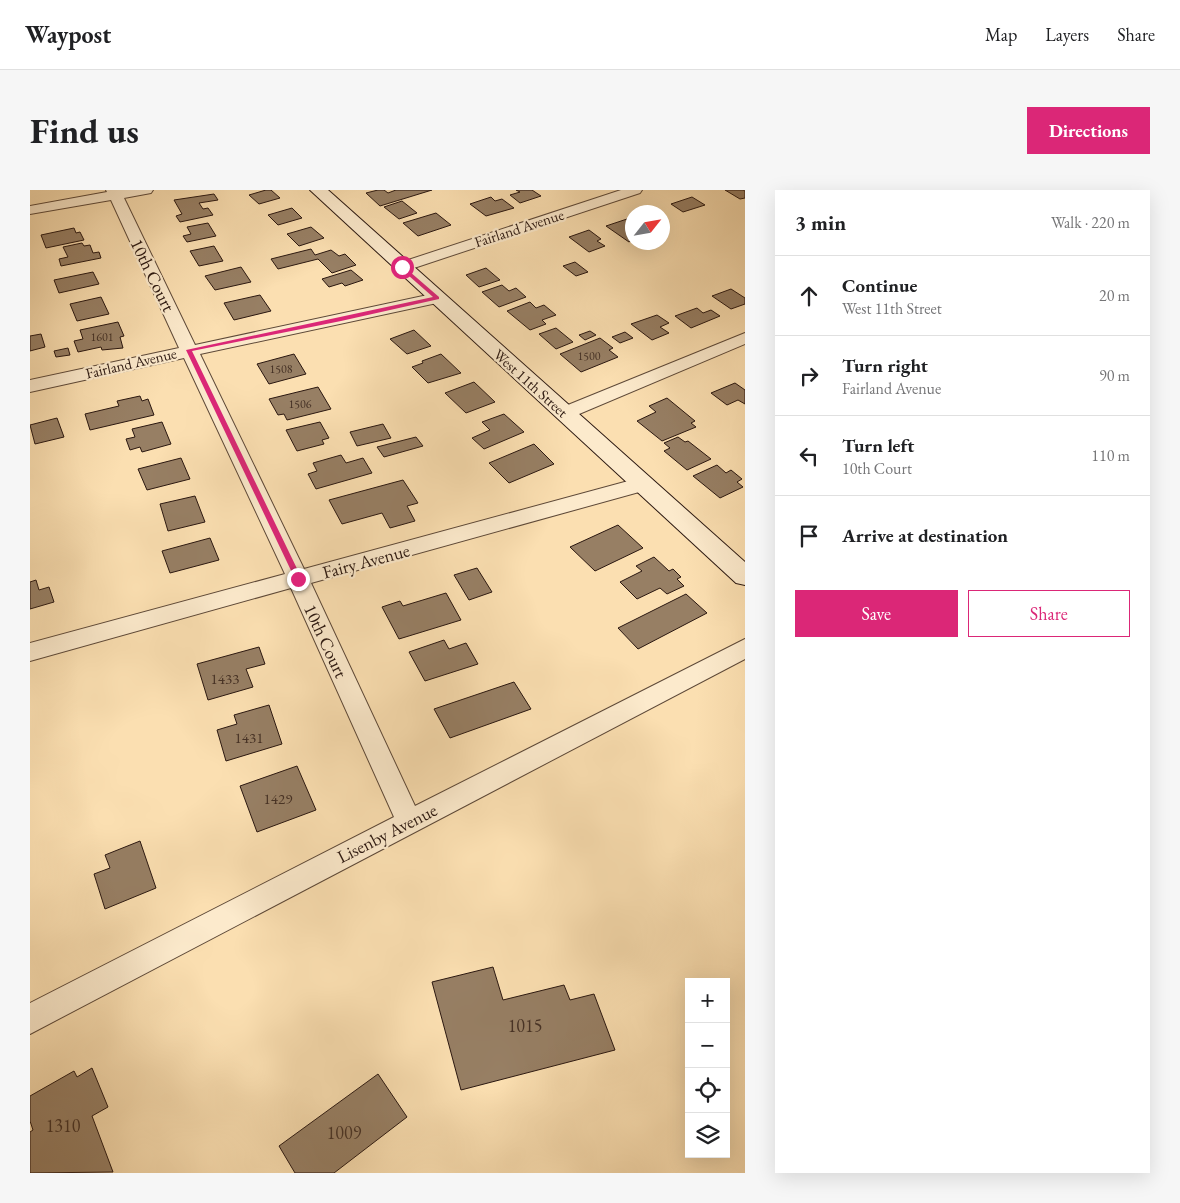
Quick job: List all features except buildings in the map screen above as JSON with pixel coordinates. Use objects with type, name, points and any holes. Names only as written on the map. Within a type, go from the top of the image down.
[{"type":"main road","name":"West 11th Street","points":[[318,190],[745,576]]},
{"type":"street","points":[[30,210],[114,193],[146,190]]},
{"type":"street","name":"Fairland Avenue","points":[[402,267],[635,190]]},
{"type":"street","name":"10th Court","points":[[114,193],[298,579],[409,821]]},
{"type":"street","name":"Fairland Avenue","points":[[30,386],[189,350],[341,320],[438,298]]},
{"type":"street","points":[[565,413],[745,338]]},
{"type":"street","name":"Fairy Avenue","points":[[30,652],[643,484]]},
{"type":"street","name":"Lisenby Avenue","points":[[30,1019],[745,648]]},
{"type":"route","points":[[298,579],[189,350],[341,320],[438,298],[402,267]]}]
